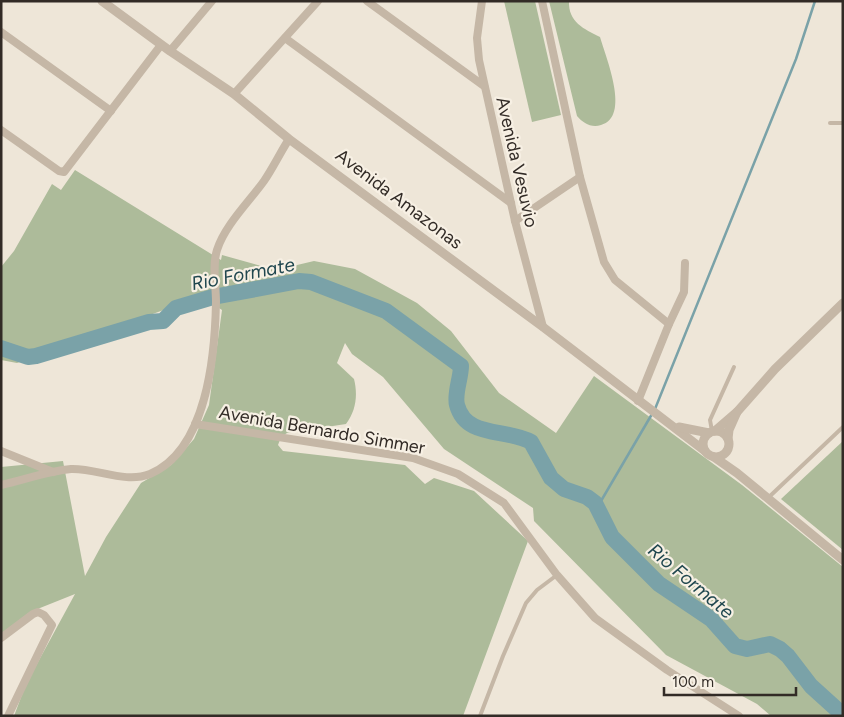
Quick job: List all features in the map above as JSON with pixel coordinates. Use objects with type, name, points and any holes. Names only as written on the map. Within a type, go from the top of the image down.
[{"type":"street","name":"Avenida Amazonas","points":[[102,1],[161,45],[234,94],[289,139],[543,327],[651,411],[705,450]]},
{"type":"street","points":[[170,51],[212,1]]},
{"type":"street","points":[[234,94],[318,1]]},
{"type":"street","points":[[366,1],[484,86]]},
{"type":"street","name":"Avenida Vesuvio","points":[[482,1],[477,38],[484,86],[510,203],[543,327]]},
{"type":"street","points":[[542,1],[580,177],[604,262],[615,280],[669,324]]},
{"type":"street","points":[[1,32],[111,111]]},
{"type":"street","points":[[285,38],[510,203]]},
{"type":"street","points":[[1,130],[59,171],[64,172],[161,45]]},
{"type":"street","points":[[1,485],[72,469],[102,471],[134,478],[148,475],[172,458],[184,443],[194,424],[208,384],[216,312],[215,266],[218,248],[289,139]]},
{"type":"street","points":[[515,221],[580,177]]},
{"type":"street","points":[[638,401],[684,292],[685,263]]},
{"type":"street","points":[[843,303],[775,369],[737,412],[712,431],[703,441],[705,450],[738,473],[767,499],[843,560]]},
{"type":"street","points":[[737,412],[729,430],[728,450],[738,473]]},
{"type":"street","name":"Avenida Bernardo Simmer","points":[[194,424],[414,458],[458,474],[504,503],[557,575],[595,618],[667,670],[739,716]]},
{"type":"street","name":"Avenida Amazonas","points":[[674,426],[712,431]]},
{"type":"street","points":[[712,431],[723,432],[728,439]]},
{"type":"street","points":[[714,457],[722,456],[728,450]]},
{"type":"street","points":[[1,451],[54,472]]},
{"type":"street","points":[[1,638],[38,612],[44,615],[52,625],[8,716]]},
{"type":"lane","points":[[830,123],[843,123]]},
{"type":"lane","points":[[712,431],[710,420],[734,368]]},
{"type":"lane","points":[[767,499],[843,427]]},
{"type":"lane","points":[[480,716],[526,603],[537,590],[557,575]]},
{"type":"green space","points":[[504,1],[535,1],[561,115],[532,122]]},
{"type":"green space","points":[[549,1],[569,1],[569,8],[574,20],[583,28],[600,37],[611,72],[615,99],[614,111],[610,120],[601,125],[587,124],[577,116]]},
{"type":"green space","points":[[75,170],[221,260],[222,255],[276,270],[314,261],[355,269],[417,303],[451,331],[499,393],[556,433],[594,376],[742,485],[843,567],[843,716],[771,716],[757,704],[666,655],[534,521],[533,508],[444,449],[383,377],[352,354],[345,343],[337,363],[354,379],[356,391],[352,414],[346,424],[287,433],[281,437],[278,445],[283,451],[405,465],[425,484],[434,478],[474,491],[528,541],[463,716],[14,716],[26,684],[75,594],[30,612],[1,634],[1,467],[63,461],[85,576],[106,537],[141,483],[171,465],[194,439],[209,405],[222,310],[219,308],[219,290],[17,363],[1,360],[1,267],[14,251],[52,184],[61,190]]},
{"type":"green space","points":[[843,441],[843,550],[781,499]]},
{"type":"waterway","points":[[655,409],[796,59],[815,1]]},
{"type":"waterway","name":"Rio Formate","points":[[1,348],[28,357],[36,356],[149,322],[163,321],[176,308],[213,297],[299,281],[311,282],[386,311],[461,366],[456,401],[462,416],[469,423],[478,428],[511,435],[531,442],[551,478],[564,489],[587,497],[595,503],[612,537],[659,584],[711,619],[735,646],[747,649],[770,644],[780,649],[788,656],[811,686],[843,715]]},
{"type":"waterway","points":[[595,504],[601,501],[652,414]]}]
